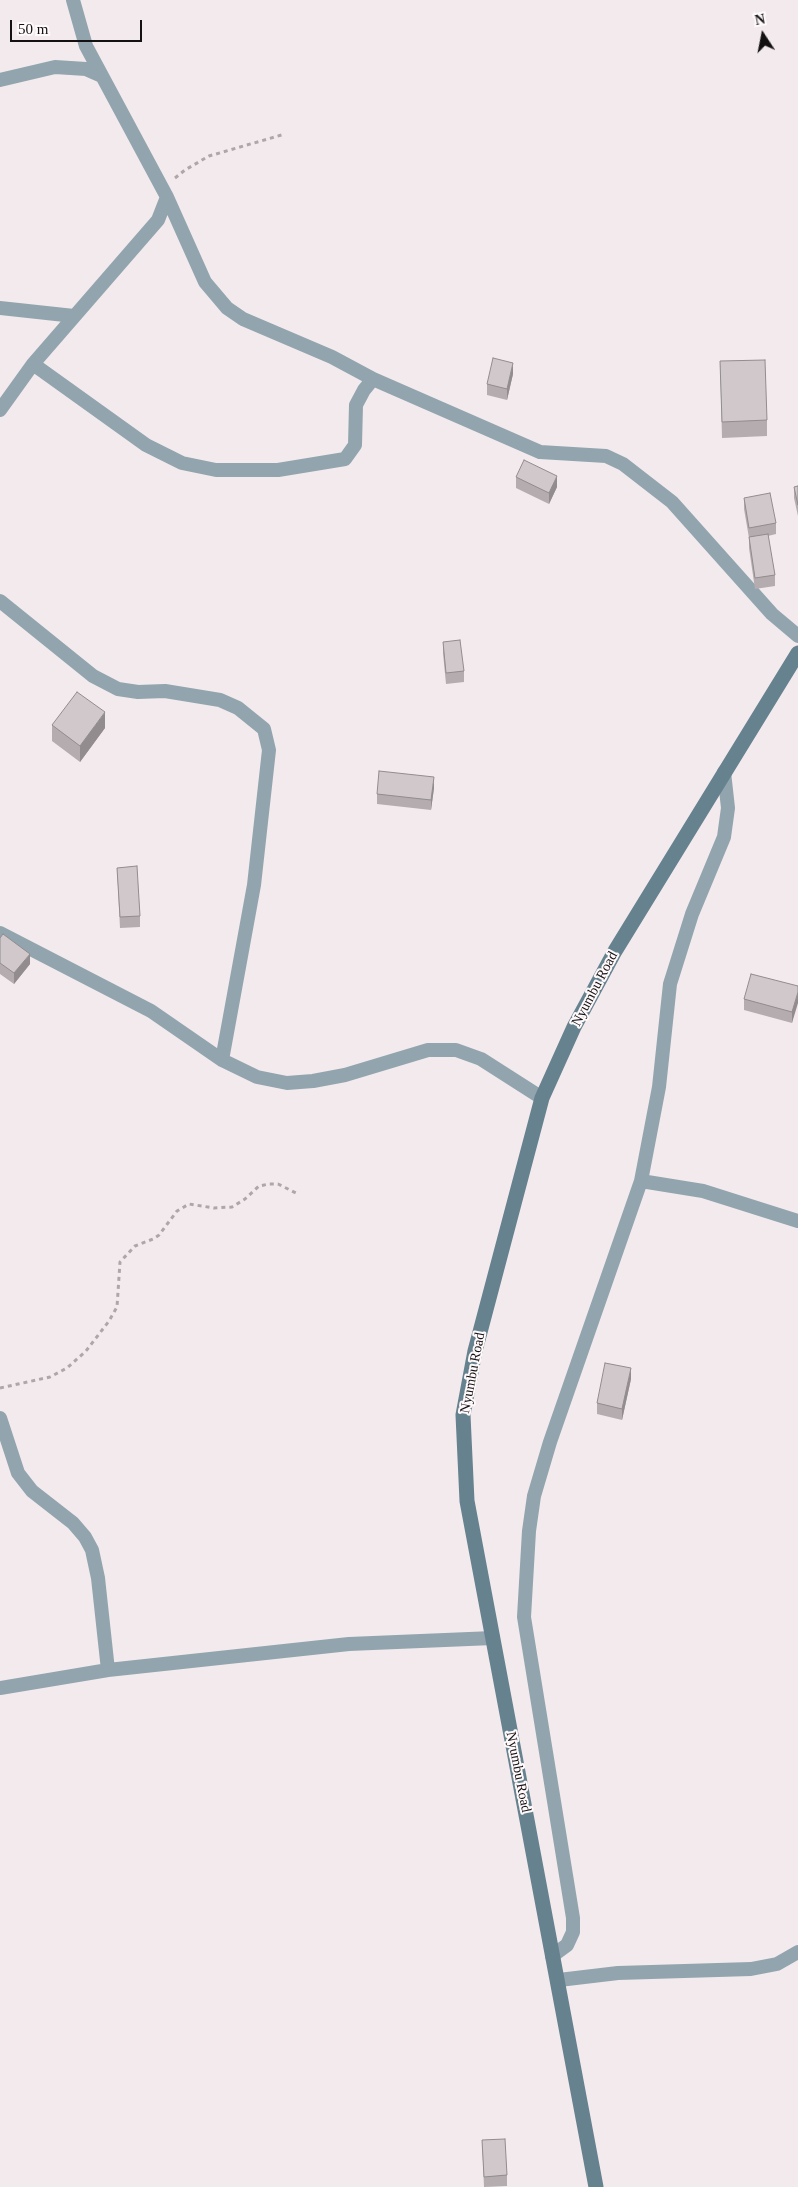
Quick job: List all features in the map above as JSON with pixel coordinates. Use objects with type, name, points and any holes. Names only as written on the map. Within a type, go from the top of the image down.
[{"type":"street","points":[[73,0],[86,46],[165,193],[205,282],[227,308],[243,319],[332,357],[373,379],[540,452],[606,456],[623,464],[672,502],[772,614],[798,636]]},
{"type":"street","points":[[0,80],[56,67],[86,69],[102,76]]},
{"type":"street","points":[[0,410],[33,364],[158,220],[164,209],[165,193]]},
{"type":"street","points":[[0,308],[74,316]]},
{"type":"street","points":[[33,364],[146,445],[182,463],[216,470],[278,470],[345,459],[355,446],[356,405],[364,390],[373,379]]},
{"type":"street","points":[[0,600],[93,676],[118,689],[138,692],[165,691],[220,700],[238,708],[264,730],[269,750],[254,885],[222,1060]]},
{"type":"street","name":"Nyumbu Road","points":[[596,2187],[467,1501],[463,1415],[475,1351],[542,1098],[574,1027],[615,951],[798,654]]},
{"type":"street","points":[[552,1956],[567,1945],[573,1932],[573,1918],[524,1617],[529,1531],[534,1496],[550,1442],[641,1181],[660,1087],[670,984],[692,914],[724,837],[728,808],[724,772]]},
{"type":"street","points":[[0,933],[151,1011],[222,1060],[258,1077],[287,1082],[313,1081],[346,1075],[428,1050],[456,1050],[481,1059],[542,1098]]},
{"type":"street","points":[[641,1181],[703,1192],[798,1221]]},
{"type":"street","points":[[0,1418],[18,1473],[32,1491],[73,1523],[85,1537],[92,1550],[98,1578],[108,1670]]},
{"type":"street","points":[[0,1688],[108,1670],[349,1644],[493,1638]]},
{"type":"street","points":[[558,1980],[618,1973],[751,1969],[777,1964],[798,1952]]},
{"type":"path","points":[[165,193],[185,170],[209,156],[285,134]]},
{"type":"path","points":[[0,1388],[50,1377],[67,1368],[86,1351],[109,1321],[116,1307],[120,1262],[136,1246],[159,1235],[177,1211],[189,1204],[214,1208],[232,1207],[246,1199],[259,1186],[269,1184],[278,1184],[298,1194]]},
{"type":"building","points":[[493,358],[513,363],[507,389],[487,384]]},
{"type":"building","points":[[765,360],[767,420],[722,422],[720,361]]},
{"type":"building","points":[[524,460],[557,476],[549,493],[516,477]]},
{"type":"building","points":[[798,486],[798,505],[794,487]]},
{"type":"building","points":[[770,493],[776,523],[749,528],[744,498]]},
{"type":"building","points":[[768,534],[775,575],[755,578],[749,537]]},
{"type":"building","points":[[460,640],[464,671],[446,673],[443,642]]},
{"type":"building","points":[[77,692],[105,712],[80,746],[52,725]]},
{"type":"building","points":[[379,771],[434,777],[431,800],[377,794]]},
{"type":"building","points":[[137,866],[140,916],[120,917],[117,868]]},
{"type":"building","points":[[3,934],[30,954],[14,973],[0,963],[0,938]]},
{"type":"building","points":[[751,974],[798,986],[792,1012],[744,999]]},
{"type":"building","points":[[605,1363],[631,1368],[622,1409],[597,1403]]},
{"type":"building","points":[[505,2139],[507,2175],[484,2177],[482,2140]]}]
